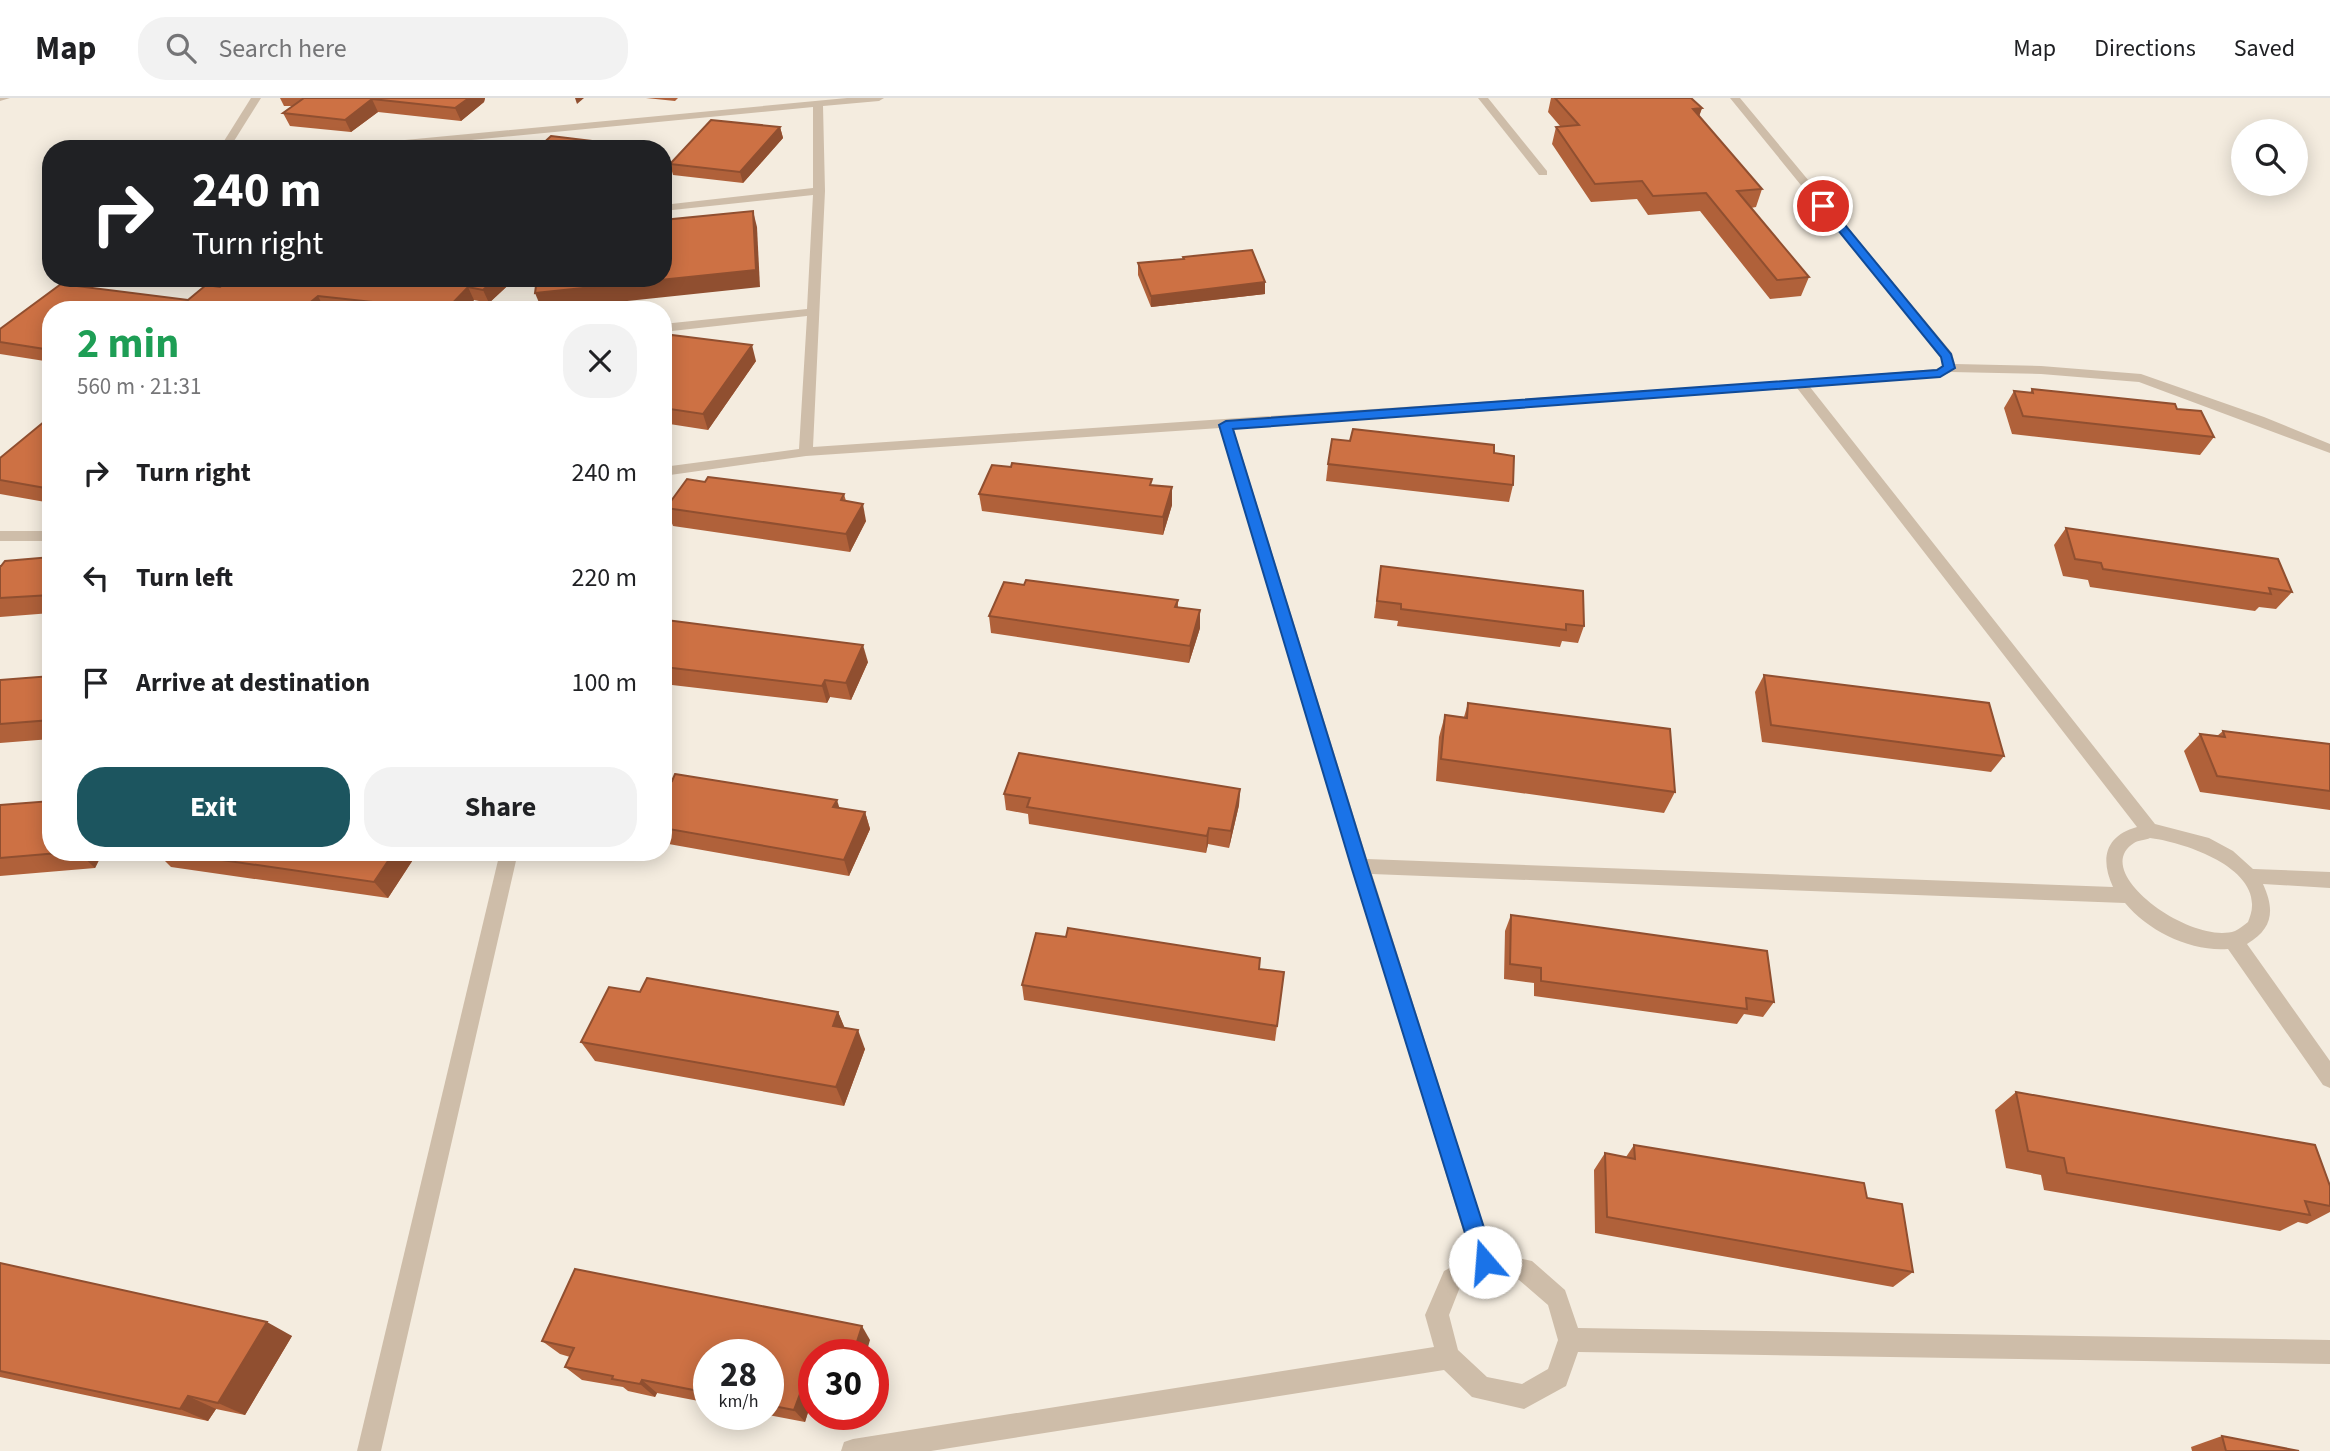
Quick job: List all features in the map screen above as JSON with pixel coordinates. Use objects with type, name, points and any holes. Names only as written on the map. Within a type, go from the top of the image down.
[{"type":"street","points":[[230,140],[256,98]]},
{"type":"street","points":[[730,98],[735,111]]},
{"type":"street","points":[[435,140],[879,98]]},
{"type":"street","points":[[1483,98],[1543,173]]},
{"type":"street","points":[[1735,98],[1947,356],[1949,368]]},
{"type":"street","points":[[806,452],[819,191],[818,104]]},
{"type":"street","points":[[672,207],[819,191]]},
{"type":"street","points":[[672,327],[812,312]]},
{"type":"street","points":[[672,471],[806,452],[1801,384],[1940,373],[1949,368],[2041,370],[2141,378],[2259,420],[2330,449]]},
{"type":"street","points":[[1801,384],[2150,831]]},
{"type":"street","points":[[1226,425],[1360,866],[1485,1262]]},
{"type":"street","points":[[0,537],[42,536]]},
{"type":"street","points":[[2150,831],[2175,833],[2203,842],[2228,857],[2248,876],[2262,904],[2257,927],[2233,940],[2206,940],[2177,931],[2149,915],[2128,895],[2116,872],[2116,851],[2128,837],[2150,831]]},
{"type":"street","points":[[369,1451],[507,861]]},
{"type":"street","points":[[1360,866],[2128,895]]},
{"type":"street","points":[[2248,876],[2330,880]]},
{"type":"street","points":[[2233,940],[2330,1078]]},
{"type":"street","points":[[1485,1262],[1524,1269],[1557,1298],[1570,1340],[1558,1377],[1524,1397],[1481,1388],[1448,1357],[1437,1315],[1452,1279],[1485,1262]]},
{"type":"street","points":[[1570,1340],[2330,1352]]},
{"type":"street","points":[[853,1451],[1448,1357]]},
{"type":"building","points":[[304,98],[469,98],[455,108],[372,99],[345,120],[283,113]]},
{"type":"building","points":[[1555,98],[1691,98],[1702,108],[1693,109],[1762,189],[1737,191],[1809,277],[1777,280],[1706,193],[1653,196],[1642,181],[1595,184],[1556,127],[1579,125]]},
{"type":"building","points":[[711,120],[780,127],[740,172],[672,164]]},
{"type":"building","points":[[551,136],[584,140],[547,140]]},
{"type":"building","points":[[753,211],[756,270],[672,279],[672,219]]},
{"type":"building","points":[[1252,250],[1265,282],[1151,296],[1138,263],[1184,259],[1183,257]]},
{"type":"building","points":[[57,287],[85,287],[188,300],[204,287],[468,287],[455,301],[364,301],[318,296],[312,301],[42,301],[42,349],[0,342],[0,329]]},
{"type":"building","points":[[536,287],[593,287],[535,293]]},
{"type":"building","points":[[672,335],[752,345],[703,414],[672,409]]},
{"type":"building","points":[[2032,389],[2175,404],[2177,409],[2201,411],[2214,437],[2023,416],[2014,391],[2033,393]]},
{"type":"building","points":[[42,423],[42,487],[0,480],[0,458]]},
{"type":"building","points":[[1353,429],[1494,445],[1494,453],[1514,456],[1513,485],[1328,464],[1332,439],[1350,441]]},
{"type":"building","points":[[1012,463],[1152,479],[1150,485],[1172,487],[1163,517],[979,494],[992,465],[1011,467]]},
{"type":"building","points":[[708,477],[844,494],[841,500],[863,504],[846,534],[672,509],[672,500],[687,479],[705,482]]},
{"type":"building","points":[[2066,528],[2278,559],[2292,592],[2269,588],[2271,594],[2103,569],[2101,563],[2075,559]]},
{"type":"building","points":[[42,558],[42,596],[0,598],[0,566],[5,561]]},
{"type":"building","points":[[1381,566],[1583,591],[1584,626],[1566,624],[1566,630],[1401,609],[1401,604],[1377,601]]},
{"type":"building","points":[[1026,580],[1178,600],[1175,607],[1200,610],[1190,646],[989,616],[1004,582],[1024,585]]},
{"type":"building","points":[[672,621],[863,645],[846,683],[825,680],[822,686],[672,668]]},
{"type":"building","points":[[1764,675],[1989,703],[2004,756],[1771,725]]},
{"type":"building","points":[[42,677],[42,721],[0,724],[0,680]]},
{"type":"building","points":[[1468,703],[1670,729],[1675,792],[1441,759],[1445,715],[1467,718]]},
{"type":"building","points":[[2223,731],[2330,744],[2330,791],[2217,776],[2200,734],[2225,737]]},
{"type":"building","points":[[1019,753],[1240,789],[1231,831],[1209,828],[1207,836],[1027,807],[1030,798],[1004,794]]},
{"type":"building","points":[[675,774],[837,800],[833,807],[865,812],[844,860],[672,830],[672,781]]},
{"type":"building","points":[[42,802],[42,854],[0,858],[0,805]]},
{"type":"building","points":[[229,861],[388,861],[374,882]]},
{"type":"building","points":[[1511,915],[1767,951],[1774,1002],[1746,998],[1747,1009],[1541,981],[1541,968],[1510,964]]},
{"type":"building","points":[[1068,928],[1260,958],[1259,969],[1284,972],[1277,1026],[1022,985],[1036,933],[1066,937]]},
{"type":"building","points":[[647,978],[838,1012],[833,1026],[858,1030],[836,1087],[581,1042],[609,987],[640,992]]},
{"type":"building","points":[[2016,1092],[2315,1145],[2330,1186],[2330,1206],[2305,1201],[2310,1215],[2067,1173],[2064,1158],[2028,1151]]},
{"type":"building","points":[[1634,1145],[1864,1183],[1867,1198],[1902,1204],[1913,1272],[1607,1217],[1605,1153],[1635,1159]]},
{"type":"building","points":[[0,1263],[267,1322],[218,1403],[188,1396],[180,1409],[0,1371]]},
{"type":"building","points":[[575,1269],[862,1326],[858,1339],[798,1339],[798,1399],[794,1410],[784,1408],[784,1339],[693,1339],[693,1390],[642,1380],[640,1384],[612,1379],[613,1376],[565,1367],[574,1348],[542,1341]]},
{"type":"building","points":[[2222,1436],[2299,1451],[2226,1451]]},
{"type":"route","points":[[1485,1262],[1360,866],[1226,425],[1801,384],[1940,373],[1949,368],[1947,356],[1823,206]]}]
